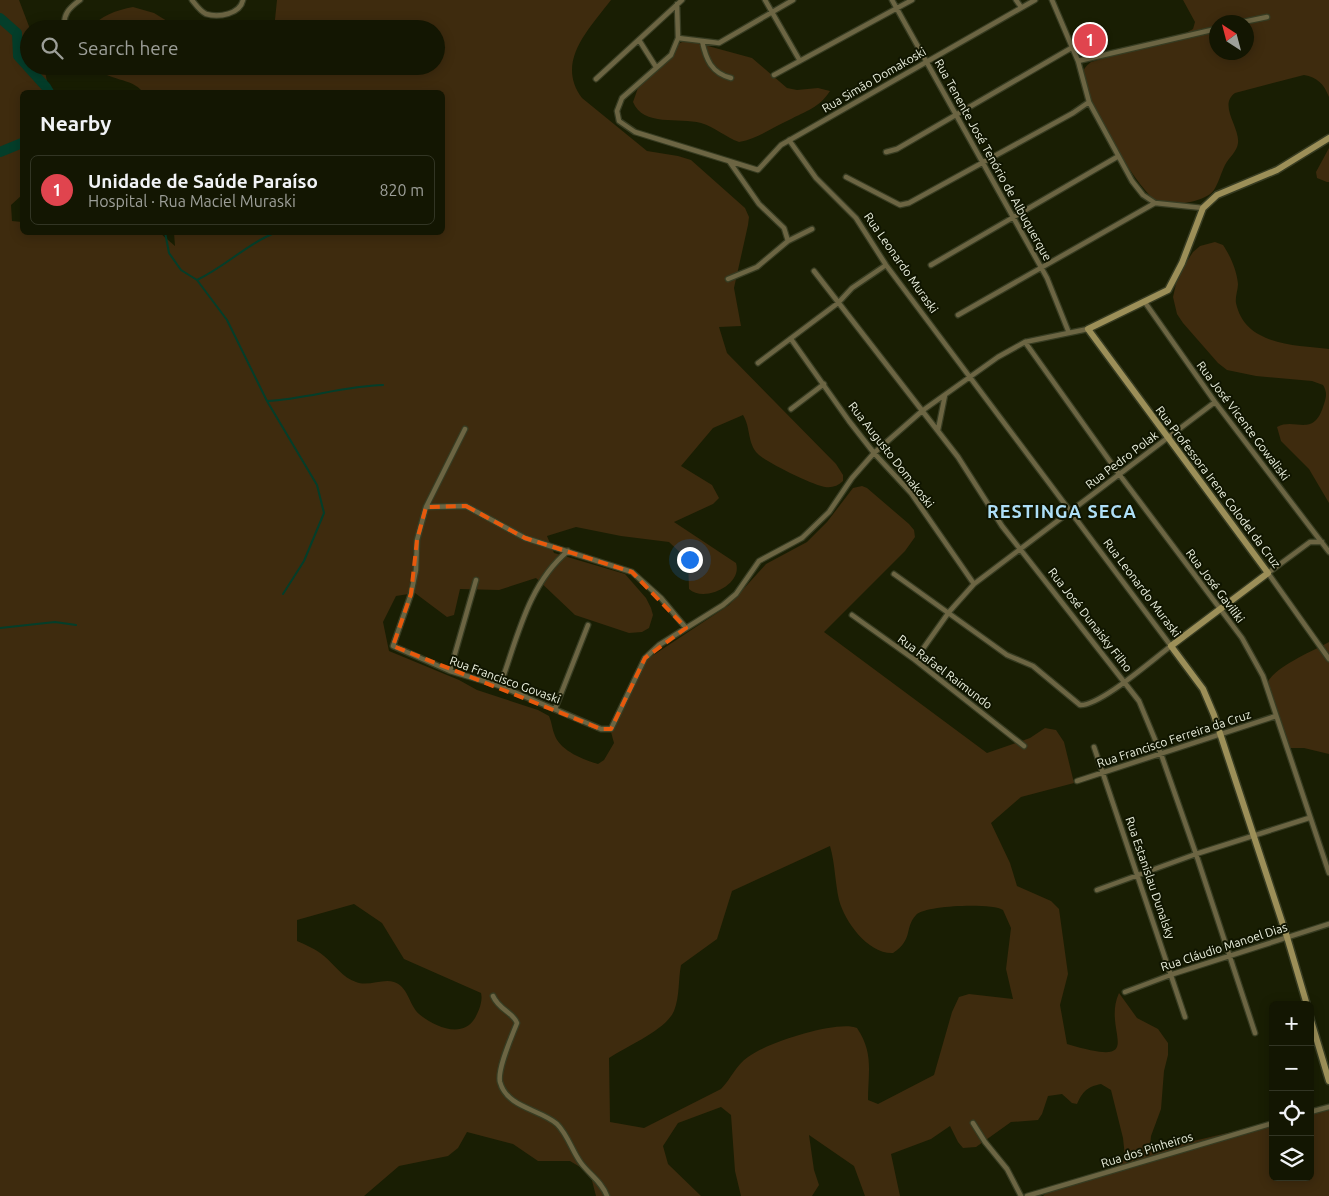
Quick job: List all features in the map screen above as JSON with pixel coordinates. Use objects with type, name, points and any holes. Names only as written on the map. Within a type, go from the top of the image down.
[{"type":"street","points":[[64,20],[66,13],[80,0]]},
{"type":"street","points":[[192,0],[205,13],[212,15],[234,12],[242,6],[243,0]]},
{"type":"street","points":[[765,0],[800,60]]},
{"type":"street","points":[[678,38],[719,43],[793,0]]},
{"type":"street","name":"Rua Tenente José Tenório de Albuquerque","points":[[892,0],[1041,266],[1063,313],[1069,333]]},
{"type":"street","points":[[774,75],[912,0]]},
{"type":"street","points":[[1016,0],[1021,7]]},
{"type":"street","name":"Rua Simão Domakoski","points":[[729,161],[758,170],[781,145],[789,140],[1035,0]]},
{"type":"street","points":[[1052,0],[1073,47],[1089,102],[1117,157],[1143,195],[1155,203],[1203,208]]},
{"type":"street","points":[[680,2],[678,38],[668,60],[656,67],[622,98],[617,111],[619,121],[635,132],[729,161],[759,204],[784,228],[788,241]]},
{"type":"street","points":[[596,80],[680,2]]},
{"type":"street","points":[[1254,20],[1267,17]]},
{"type":"street","points":[[1078,61],[1209,31]]},
{"type":"street","points":[[638,40],[656,67]]},
{"type":"street","points":[[702,41],[709,65],[721,76],[730,78]]},
{"type":"street","points":[[886,152],[897,149],[956,113],[1073,47]]},
{"type":"street","points":[[846,177],[900,205],[909,203],[1073,113],[1089,102]]},
{"type":"street","points":[[465,429],[426,507],[466,506],[525,538],[632,572],[661,598],[686,628],[723,605],[736,594],[759,561],[802,538],[829,512],[852,478],[874,453],[922,411],[998,357],[1025,342],[1088,328],[1168,290],[1182,263],[1203,208],[1217,195],[1284,166],[1329,138]]},
{"type":"street","name":"Rua Leonardo Muraski","points":[[789,140],[816,178],[856,218],[886,265],[971,376],[1069,512],[1204,689],[1287,937],[1306,1001]]},
{"type":"street","points":[[931,265],[1117,157]]},
{"type":"street","points":[[958,315],[1041,266],[1155,203]]},
{"type":"street","points":[[728,280],[757,267],[788,241],[812,229]]},
{"type":"street","points":[[758,363],[838,303],[852,288],[886,265]]},
{"type":"street","name":"Rua José Dunaisky Filho","points":[[814,271],[938,430],[1002,526],[1022,549],[1139,701],[1161,754],[1196,854],[1255,1033]]},
{"type":"street","name":"Rua José Vicente Gowaliski","points":[[1144,301],[1215,402],[1329,552]]},
{"type":"street","name":"Rua Professora Irene Colodel da Cruz","points":[[1088,328],[1329,659]]},
{"type":"street","name":"Rua Augusto Domakoski","points":[[791,338],[874,453],[911,493],[974,584]]},
{"type":"street","name":"Rua José Gaviliki","points":[[1025,342],[1119,474],[1242,638],[1263,676],[1329,873]]},
{"type":"street","points":[[791,409],[824,384]]},
{"type":"street","points":[[938,430],[945,395]]},
{"type":"street","name":"Rua Pedro Polak","points":[[915,660],[949,612],[974,584],[1215,402]]},
{"type":"street","name":"Rua Francisco Govaski","points":[[426,507],[417,540],[416,570],[411,594],[393,646],[450,670],[500,686],[602,729],[611,729],[645,658],[659,644],[686,628]]},
{"type":"street","points":[[894,574],[1007,655],[1033,666],[1080,705],[1088,705],[1125,681],[1310,542],[1322,542]]},
{"type":"street","points":[[500,686],[534,594],[551,565],[568,551]]},
{"type":"street","points":[[450,670],[476,580]]},
{"type":"street","name":"Rua Rafael Raimundo","points":[[852,615],[915,660],[1024,746]]},
{"type":"street","points":[[555,709],[588,626]]},
{"type":"street","name":"Rua Francisco Ferreira da Cruz","points":[[1077,781],[1276,716]]},
{"type":"street","name":"Rua Estanislau Dunalsky","points":[[1094,747],[1173,974],[1185,1017]]},
{"type":"street","points":[[1096,890],[1196,854],[1309,818]]},
{"type":"street","name":"Rua Cláudio Manoel Dias","points":[[1125,992],[1173,974],[1329,924]]},
{"type":"street","points":[[493,996],[501,1009],[515,1018],[517,1023],[500,1072],[500,1081],[506,1093],[524,1108],[555,1122],[564,1132],[574,1153],[604,1187],[607,1196]]},
{"type":"street","points":[[1314,1030],[1329,1081]]},
{"type":"street","points":[[1314,1111],[1329,1107]]},
{"type":"street","points":[[973,1123],[985,1142],[1007,1169],[1020,1196]]},
{"type":"street","name":"Rua dos Pinheiros","points":[[1026,1196],[1269,1124]]},
{"type":"highlighted area","points":[[466,506],[525,538],[632,572],[686,628],[645,658],[611,729],[601,729],[393,646],[411,594],[417,540],[426,507]]},
{"type":"shaded area","points":[[0,0],[19,0],[27,20],[20,20],[20,75],[46,75],[49,90],[20,90],[20,197],[11,205],[12,221],[20,222],[20,235],[162,235],[175,246],[174,235],[445,235],[445,90],[141,90],[132,84],[106,75],[445,75],[445,20],[275,20],[277,0],[611,0],[593,22],[578,46],[572,72],[575,85],[582,98],[647,151],[691,160],[745,208],[749,217],[748,225],[734,288],[741,326],[719,327],[727,353],[836,464],[843,475],[843,481],[832,487],[820,486],[762,458],[752,445],[743,415],[713,428],[681,466],[712,485],[719,498],[713,504],[674,522],[736,563],[737,571],[734,578],[721,590],[704,594],[696,593],[689,589],[688,560],[669,542],[621,536],[576,527],[547,536],[554,553],[625,574],[646,598],[651,608],[653,615],[649,628],[642,632],[629,633],[575,615],[536,578],[499,590],[460,589],[454,615],[447,617],[415,593],[396,596],[383,622],[389,651],[459,680],[477,690],[538,710],[549,716],[555,736],[562,746],[580,757],[598,764],[604,760],[614,743],[611,732],[646,660],[729,605],[766,564],[807,542],[827,522],[853,488],[862,486],[867,488],[909,524],[914,530],[915,537],[905,551],[824,632],[987,753],[1030,738],[1045,728],[1056,730],[1064,742],[1074,783],[1021,797],[991,823],[1010,863],[1017,886],[1051,901],[1059,909],[1068,974],[1060,1005],[1067,1044],[1093,1051],[1108,1052],[1116,1049],[1118,1042],[1115,1007],[1119,993],[1137,1018],[1158,1029],[1168,1043],[1161,1109],[1151,1136],[1150,1147],[1156,1150],[1269,1123],[1269,1181],[1314,1181],[1314,1112],[1329,1108],[1329,1196],[1043,1196],[1048,1191],[1113,1168],[1120,1164],[1125,1157],[1123,1138],[1111,1090],[1101,1084],[1086,1090],[1077,1104],[1072,1103],[1062,1094],[1048,1096],[1038,1120],[1011,1122],[976,1147],[963,1148],[950,1126],[931,1139],[891,1154],[900,1196],[865,1196],[854,1166],[809,1135],[814,1170],[819,1185],[812,1196],[741,1196],[735,1171],[731,1115],[721,1107],[678,1123],[663,1146],[668,1164],[701,1196],[596,1196],[590,1173],[570,1161],[538,1161],[513,1144],[467,1132],[458,1148],[448,1156],[399,1166],[364,1196],[0,1196]],"holes":[[[830,846],[839,900],[846,918],[859,935],[875,948],[893,953],[904,943],[912,920],[922,912],[959,906],[986,906],[1003,910],[1011,928],[1006,969],[1013,999],[969,994],[959,997],[952,1012],[934,1075],[878,1104],[868,1100],[869,1063],[866,1046],[857,1028],[847,1026],[802,1034],[757,1051],[740,1064],[721,1089],[644,1128],[610,1122],[609,1058],[655,1031],[670,1018],[677,1000],[681,965],[717,939],[732,891]],[[354,904],[382,923],[404,959],[481,993],[479,1009],[470,1024],[456,1029],[440,1027],[419,1014],[399,984],[390,981],[365,984],[351,980],[328,959],[311,947],[297,941],[297,920]]]},
{"type":"shaded area","points":[[1183,0],[1329,0],[1329,97],[1320,82],[1313,77],[1304,75],[1235,93],[1230,98],[1229,110],[1238,137],[1238,143],[1235,152],[1225,165],[1214,190],[1194,201],[1168,204],[1157,201],[1149,194],[1126,164],[1092,105],[1085,89],[1082,75],[1085,68],[1091,62],[1182,35],[1193,29],[1195,22]]},
{"type":"shaded area","points":[[133,7],[154,13],[165,20],[99,20]]},
{"type":"shaded area","points":[[686,40],[752,58],[787,88],[797,90],[818,88],[830,91],[812,109],[759,135],[739,142],[701,123],[662,120],[645,115],[638,110],[633,102],[639,85],[680,43]]},
{"type":"shaded area","points":[[1329,148],[1329,182],[1327,182],[1317,178],[1316,172]]},
{"type":"shaded area","points":[[1215,242],[1223,245],[1233,263],[1238,284],[1236,303],[1241,317],[1250,328],[1274,341],[1329,349],[1329,503],[1309,469],[1281,441],[1277,427],[1314,422],[1319,416],[1326,398],[1326,391],[1323,385],[1312,381],[1256,376],[1227,370],[1218,363],[1177,314],[1173,297],[1178,275],[1193,252],[1200,246]]},
{"type":"shaded area","points":[[1329,642],[1329,754],[1304,748],[1289,748],[1267,683],[1286,665]]},
{"type":"waterway","points":[[0,18],[17,33],[18,56],[20,58]]},
{"type":"waterway","points":[[35,75],[48,90]]},
{"type":"waterway","points":[[0,152],[20,144]]},
{"type":"waterway","points":[[166,235],[169,253],[181,270],[197,280],[227,320],[267,401],[317,485],[324,513],[304,561],[283,594]]},
{"type":"waterway","points":[[197,280],[256,242],[270,235]]},
{"type":"waterway","points":[[267,401],[383,385]]},
{"type":"waterway","points":[[0,628],[55,622],[76,625]]},
{"type":"place","name":"Unidade de Saúde Paraíso","points":[[1090,40]]},
{"type":"district","name":"RESTINGA SECA","points":[[1062,512]]}]
